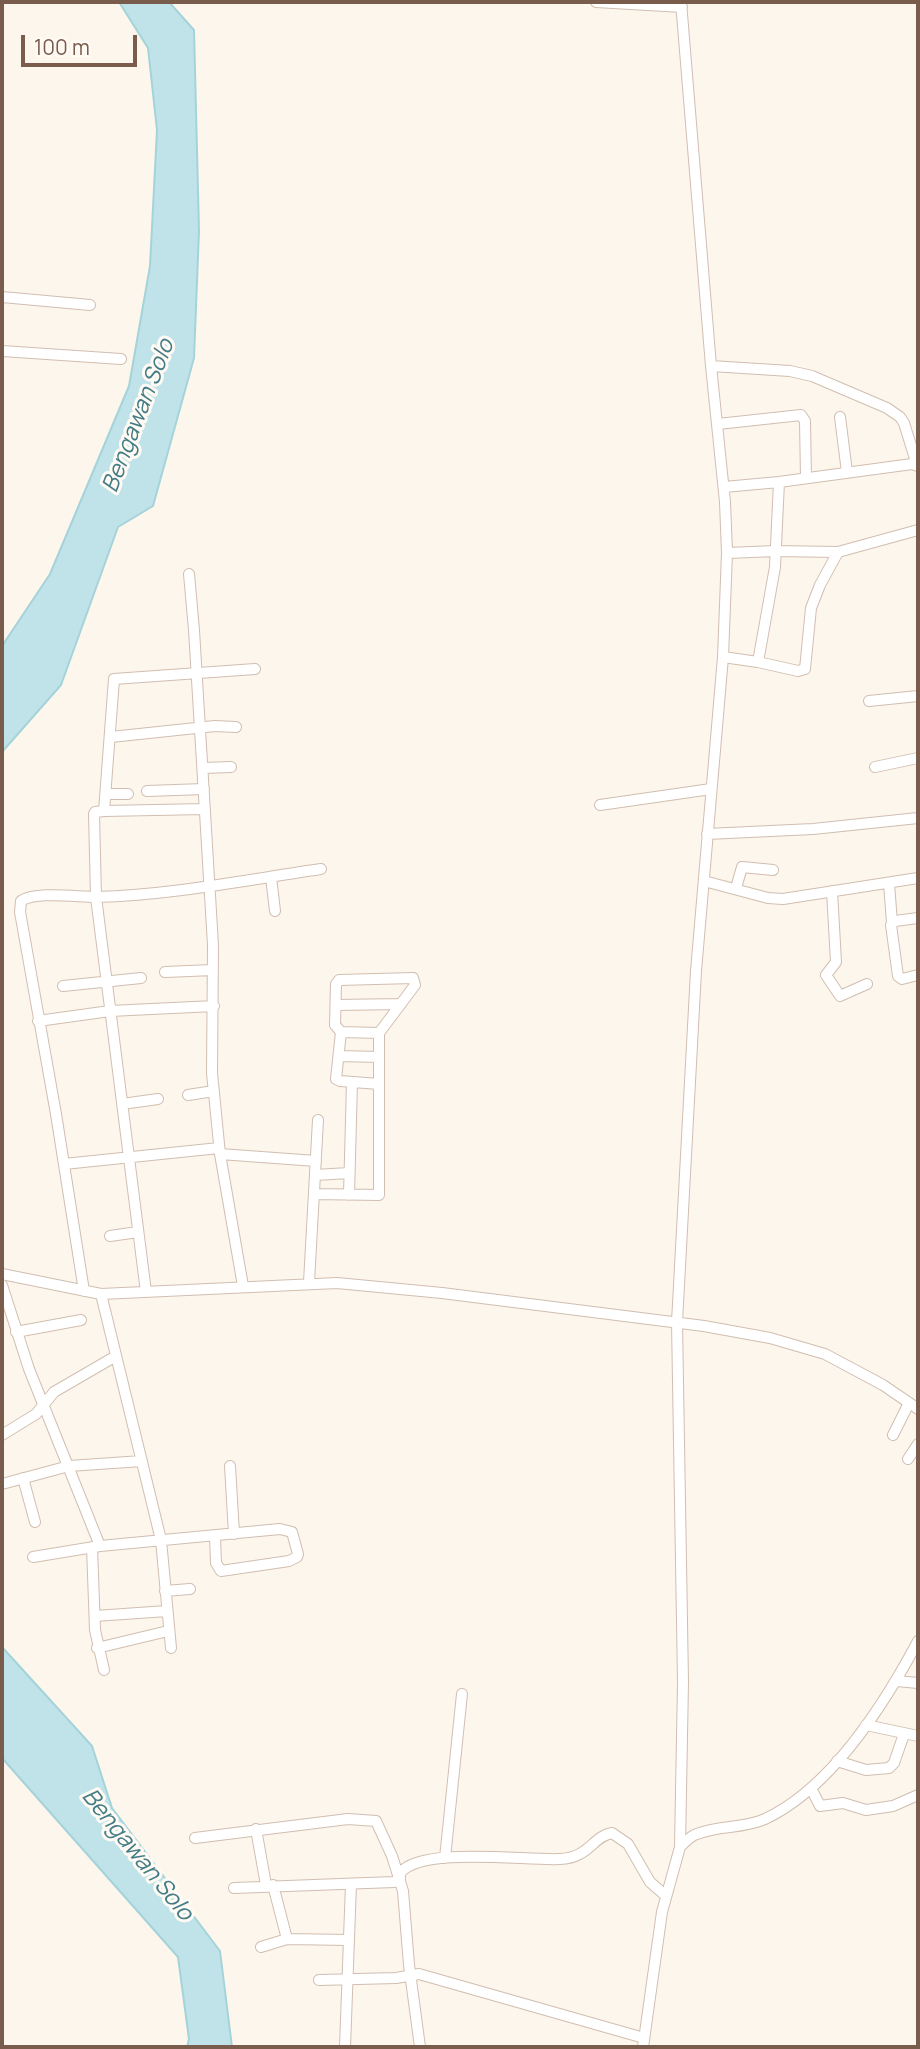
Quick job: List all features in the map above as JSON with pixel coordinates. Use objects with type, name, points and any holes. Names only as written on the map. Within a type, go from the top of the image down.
[{"type":"street","points":[[319,1980],[396,1978],[419,1973],[471,1987],[643,2043],[666,1896],[680,1847],[683,1682],[677,1322],[691,1052],[723,657],[727,553],[724,487],[711,366],[682,4],[596,2]]},
{"type":"street","points":[[2,297],[90,305]]},
{"type":"street","points":[[2,351],[121,359]]},
{"type":"street","points":[[711,366],[790,371],[812,376],[887,408],[904,423],[918,465],[724,487]]},
{"type":"street","points":[[718,424],[801,415],[805,421],[806,478]]},
{"type":"street","points":[[840,416],[847,472]]},
{"type":"street","points":[[758,662],[776,551],[779,482]]},
{"type":"street","points":[[727,553],[838,552],[918,530]]},
{"type":"street","points":[[723,657],[799,671],[804,669],[811,608],[838,552]]},
{"type":"street","points":[[189,574],[209,887],[214,1091],[220,1151],[243,1286]]},
{"type":"street","points":[[104,811],[113,681],[116,678],[255,668]]},
{"type":"street","points":[[869,701],[918,696]]},
{"type":"street","points":[[111,737],[236,726]]},
{"type":"street","points":[[875,767],[918,758]]},
{"type":"street","points":[[203,768],[231,768]]},
{"type":"street","points":[[147,791],[204,789]]},
{"type":"street","points":[[600,805],[711,789]]},
{"type":"street","points":[[106,794],[128,793]]},
{"type":"street","points":[[146,1292],[96,897],[93,814],[104,811],[205,809]]},
{"type":"street","points":[[707,834],[813,829],[918,818]]},
{"type":"street","points":[[736,888],[742,867],[773,870]]},
{"type":"street","points":[[84,1291],[20,912],[21,901],[33,897],[96,897],[209,887],[321,869]]},
{"type":"street","points":[[271,877],[275,911]]},
{"type":"street","points":[[704,881],[776,899],[918,878]]},
{"type":"street","points":[[889,883],[898,976],[902,979],[918,975]]},
{"type":"street","points":[[832,891],[836,962],[826,975],[840,996],[867,984]]},
{"type":"street","points":[[892,923],[918,918]]},
{"type":"street","points":[[165,972],[213,970]]},
{"type":"street","points":[[63,986],[141,978]]},
{"type":"street","points":[[314,1194],[379,1195],[379,1084],[379,1057],[379,1033],[415,985],[413,978],[340,980],[336,984],[335,1025],[341,1032],[337,1079],[379,1084]]},
{"type":"street","points":[[335,1005],[401,1004]]},
{"type":"street","points":[[38,1021],[110,1011],[214,1006]]},
{"type":"street","points":[[341,1032],[379,1033]]},
{"type":"street","points":[[339,1056],[379,1057]]},
{"type":"street","points":[[349,1195],[352,1082]]},
{"type":"street","points":[[188,1095],[214,1091]]},
{"type":"street","points":[[122,1104],[158,1099]]},
{"type":"street","points":[[309,1282],[318,1120]]},
{"type":"street","points":[[64,1164],[220,1151],[316,1161]]},
{"type":"street","points":[[315,1175],[349,1173]]},
{"type":"street","points":[[110,1236],[138,1231]]},
{"type":"street","points":[[2,1274],[101,1294],[309,1282],[337,1283],[677,1322],[762,1336],[825,1354],[883,1385],[914,1406],[893,1435]]},
{"type":"street","points":[[2,1285],[42,1405],[69,1466],[96,1547],[97,1647],[104,1670]]},
{"type":"street","points":[[101,1294],[161,1540],[171,1648]]},
{"type":"street","points":[[16,1332],[81,1320]]},
{"type":"street","points":[[2,1435],[36,1414],[54,1392],[116,1356]]},
{"type":"street","points":[[908,1459],[918,1444]]},
{"type":"street","points":[[2,1484],[69,1466],[142,1461]]},
{"type":"street","points":[[230,1466],[234,1534]]},
{"type":"street","points":[[23,1478],[34,1522]]},
{"type":"street","points":[[33,1557],[161,1540],[291,1530],[298,1554],[294,1560],[222,1571],[216,1563],[215,1536]]},
{"type":"street","points":[[165,1591],[190,1589]]},
{"type":"street","points":[[95,1616],[167,1611]]},
{"type":"street","points":[[97,1647],[168,1631]]},
{"type":"street","points":[[680,1847],[699,1833],[757,1822],[788,1806],[811,1788],[866,1725],[897,1681],[918,1641]]},
{"type":"street","points":[[897,1681],[918,1683]]},
{"type":"street","points":[[446,1858],[462,1694]]},
{"type":"street","points":[[866,1725],[918,1736]]},
{"type":"street","points":[[837,1761],[866,1770],[890,1768],[904,1734]]},
{"type":"street","points":[[811,1788],[820,1806],[843,1803],[863,1810],[894,1806],[918,1795]]},
{"type":"street","points":[[195,1838],[348,1819],[373,1819],[379,1823],[400,1879]]},
{"type":"street","points":[[681,1824],[699,1833]]},
{"type":"street","points":[[256,1829],[287,1939]]},
{"type":"street","points":[[420,2047],[400,1879],[400,1873],[409,1866],[446,1858],[563,1859],[578,1856],[590,1849],[605,1834],[612,1833],[628,1844],[650,1882],[666,1896]]},
{"type":"street","points":[[234,1888],[394,1882],[400,1879]]},
{"type":"street","points":[[345,2047],[351,1884]]},
{"type":"street","points":[[261,1947],[287,1939],[348,1940]]},
{"type":"water","name":"Bengawan Solo","points":[[119,2],[169,2],[194,30],[199,231],[194,358],[153,506],[118,527],[61,685],[2,752],[2,646],[50,574],[129,386],[150,266],[157,130],[148,48]]},
{"type":"water","name":"Bengawan Solo","points":[[2,1647],[92,1746],[112,1808],[220,1951],[232,2047],[187,2047],[189,2039],[178,1957],[2,1758]]}]
